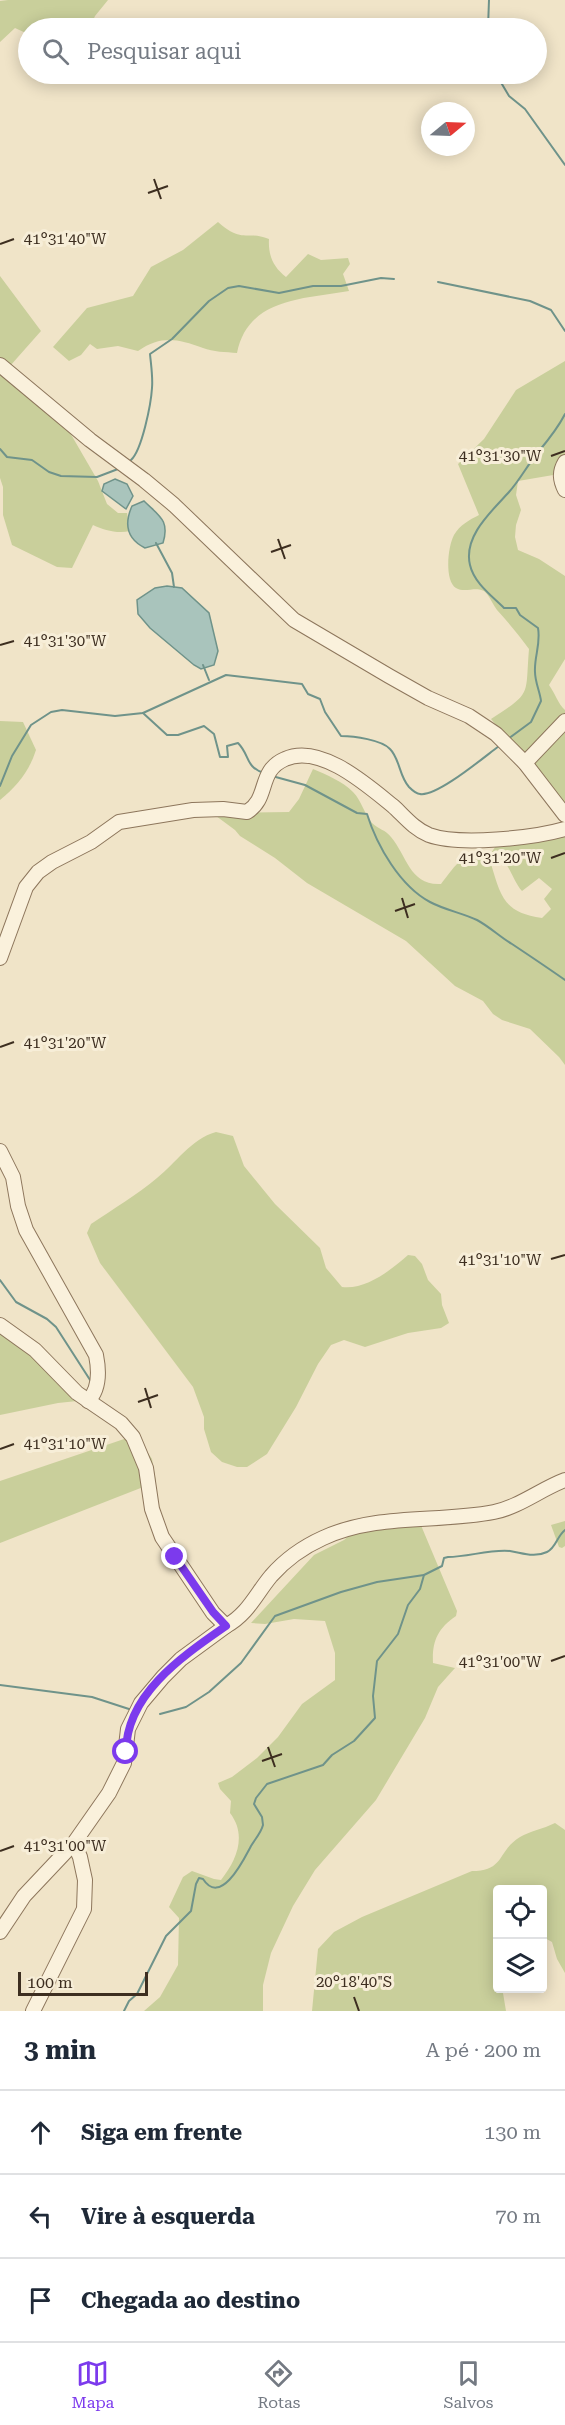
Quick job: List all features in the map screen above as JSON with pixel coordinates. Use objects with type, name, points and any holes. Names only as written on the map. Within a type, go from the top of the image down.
[{"type":"street","points":[[0,365],[90,440],[174,505],[294,620],[388,676],[428,698],[469,716],[496,734],[525,763],[565,815]]},
{"type":"street","points":[[565,462],[561,468],[560,481],[565,490]]},
{"type":"street","points":[[525,763],[565,721]]},
{"type":"street","points":[[0,958],[26,887],[38,872],[52,862],[91,842],[119,822],[193,810],[223,809],[247,812],[259,801],[264,780],[270,769],[294,755],[307,754],[331,762],[368,787],[420,830],[435,837],[467,841],[541,834],[565,829]]},
{"type":"street","points":[[0,1151],[13,1177],[18,1206],[26,1230],[96,1355],[98,1370],[96,1390],[88,1401]]},
{"type":"street","points":[[0,1325],[35,1350],[77,1393],[121,1423],[133,1437],[146,1468],[152,1509],[162,1537],[213,1612],[226,1626]]},
{"type":"street","points":[[0,1932],[24,1896],[74,1843],[119,1777],[124,1763],[128,1729],[136,1711],[163,1677],[181,1659],[244,1614],[285,1561],[325,1537],[359,1526],[381,1522],[464,1516],[501,1510],[565,1480]]},
{"type":"street","points":[[33,2011],[84,1909],[85,1880],[74,1843]]},
{"type":"green space","points":[[108,0],[94,18],[18,18],[18,29],[15,28],[0,42],[0,1]]},
{"type":"green space","points":[[218,222],[239,235],[269,239],[272,260],[286,277],[308,254],[321,260],[348,258],[350,264],[343,274],[349,291],[296,300],[265,311],[253,321],[243,335],[237,353],[211,350],[170,340],[155,343],[138,351],[118,346],[97,349],[90,344],[81,355],[69,361],[53,347],[87,308],[133,296],[151,267],[183,250]]},
{"type":"green space","points":[[0,276],[41,331],[10,366],[69,431],[98,481],[107,504],[118,513],[127,513],[130,531],[111,531],[93,525],[72,568],[57,567],[12,545],[3,515],[3,487],[0,478]]},
{"type":"green space","points":[[565,361],[565,473],[518,481],[516,495],[521,510],[515,537],[518,550],[539,559],[565,576],[565,659],[549,685],[565,710],[565,807],[491,719],[514,703],[524,691],[529,649],[484,591],[460,590],[452,584],[448,563],[454,535],[468,521],[479,515],[458,464],[484,439],[516,390]]},
{"type":"green space","points":[[0,721],[23,722],[36,750],[22,778],[0,800]]},
{"type":"green space","points":[[313,769],[339,781],[353,792],[372,823],[389,835],[410,868],[422,880],[441,884],[462,860],[474,857],[482,859],[491,864],[506,902],[529,916],[542,918],[551,909],[544,899],[552,889],[539,878],[522,891],[502,859],[491,853],[500,840],[565,834],[565,1065],[530,1029],[502,1020],[493,1014],[483,1001],[455,986],[406,941],[307,883],[275,858],[240,836],[212,813],[289,812],[299,799]]},
{"type":"green space","points":[[216,1132],[233,1136],[244,1166],[275,1204],[320,1248],[326,1268],[342,1287],[369,1282],[386,1273],[408,1255],[415,1256],[422,1264],[428,1280],[441,1294],[442,1305],[449,1323],[441,1328],[408,1333],[365,1347],[344,1340],[331,1345],[267,1454],[247,1467],[237,1467],[222,1462],[211,1452],[204,1429],[204,1417],[193,1387],[100,1263],[87,1233],[91,1224],[149,1184],[199,1140]]},
{"type":"green space","points":[[0,1322],[87,1400],[58,1403],[0,1415]]},
{"type":"green space","points":[[136,1435],[152,1459],[156,1482],[0,1543],[0,1481]]},
{"type":"green space","points":[[565,1521],[565,1546],[562,1548],[559,1547],[551,1525]]},
{"type":"green space","points":[[420,1523],[457,1611],[456,1616],[444,1626],[437,1636],[433,1663],[455,1668],[438,1687],[425,1718],[376,1800],[315,1870],[293,1906],[271,1953],[263,1985],[263,2011],[144,2011],[160,1997],[178,1965],[179,1918],[169,1907],[183,1877],[192,1871],[221,1880],[232,1864],[238,1847],[238,1830],[230,1813],[231,1801],[220,1789],[218,1783],[232,1777],[257,1758],[278,1737],[302,1704],[335,1680],[335,1653],[325,1621],[294,1619],[265,1624],[251,1623],[314,1555],[351,1534]]},
{"type":"green space","points":[[555,1823],[565,1830],[565,1973],[557,1959],[552,1942],[547,1939],[547,1885],[493,1885],[493,1993],[503,1993],[506,2011],[312,2011],[318,1949],[334,1932],[362,1917],[472,1871],[490,1868],[496,1864],[513,1842],[528,1833]]},
{"type":"water","points":[[115,479],[127,484],[133,496],[126,509],[102,491],[104,484]]},
{"type":"water","points":[[144,501],[162,519],[165,529],[163,543],[145,548],[131,536],[128,525],[132,506]]},
{"type":"water","points":[[167,586],[182,588],[209,613],[218,651],[214,665],[201,669],[194,665],[150,628],[138,614],[137,600],[155,588]]},
{"type":"waterway","points":[[488,18],[489,0]]},
{"type":"waterway","points":[[502,84],[509,96],[525,109],[565,165]]},
{"type":"waterway","points":[[131,460],[139,447],[150,405],[152,384],[150,354],[172,339],[209,301],[228,288],[239,286],[279,293],[313,286],[341,286],[381,278],[394,279]]},
{"type":"waterway","points":[[438,282],[530,301],[551,310],[565,331]]},
{"type":"waterway","points":[[508,739],[531,722],[541,701],[535,672],[539,640],[538,628],[520,615],[516,608],[504,608],[489,594],[475,578],[469,554],[480,525],[513,487],[565,414]]},
{"type":"waterway","points":[[0,449],[7,457],[32,460],[49,472],[61,476],[97,477],[118,469]]},
{"type":"waterway","points":[[156,543],[172,573],[174,587]]},
{"type":"waterway","points":[[203,665],[209,680]]},
{"type":"waterway","points":[[0,786],[12,756],[31,725],[51,712],[62,710],[115,716],[143,713],[226,675],[302,684],[308,694],[320,699],[325,712],[341,736],[374,741],[390,749],[406,783],[419,794],[428,793],[449,783],[499,746]]},
{"type":"waterway","points":[[143,713],[167,735],[178,735],[204,726],[214,734],[220,757],[228,757],[227,746],[238,743],[251,764],[264,773]]},
{"type":"waterway","points":[[272,776],[305,785],[357,813],[367,814],[383,852],[400,876],[419,895],[436,905],[482,923],[565,980]]},
{"type":"waterway","points":[[0,1280],[16,1302],[47,1319],[56,1327],[92,1383]]},
{"type":"waterway","points":[[124,2011],[129,2001],[137,1994],[166,1936],[191,1911],[199,1878],[210,1886],[217,1887],[224,1884],[237,1870],[262,1828],[262,1817],[254,1804],[267,1784],[323,1765],[332,1755],[354,1741],[375,1718],[373,1696],[377,1661],[398,1634],[408,1605],[420,1589],[424,1575],[442,1566],[444,1558],[448,1557],[502,1551],[542,1554],[552,1548],[565,1530]]},
{"type":"waterway","points":[[160,1714],[186,1707],[209,1692],[241,1663],[275,1616],[341,1592],[377,1582],[424,1575]]},
{"type":"waterway","points":[[0,1685],[92,1697],[132,1710]]},
{"type":"route","points":[[126,1752],[128,1729],[141,1703],[181,1659],[226,1626],[213,1612],[175,1557]]}]
